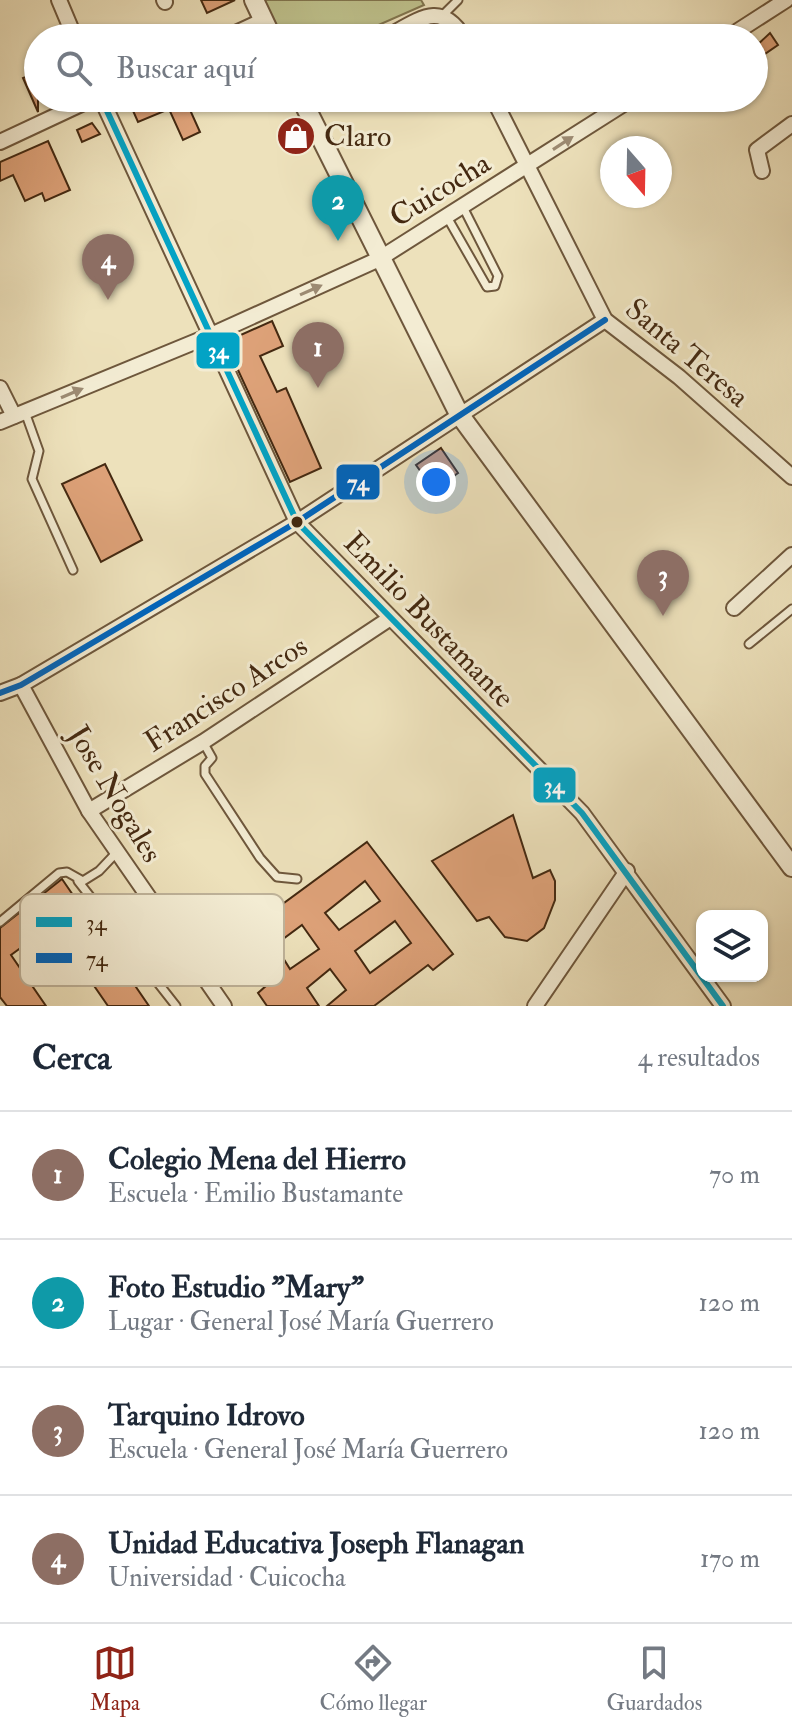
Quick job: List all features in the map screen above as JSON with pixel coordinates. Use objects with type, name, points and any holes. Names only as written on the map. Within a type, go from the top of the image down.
[{"type":"street","points":[[59,0],[69,24]]},
{"type":"street","points":[[254,0],[266,24]]},
{"type":"street","points":[[749,24],[786,0]]},
{"type":"street","points":[[411,24],[435,11],[446,12],[457,24]]},
{"type":"street","points":[[255,24],[264,20]]},
{"type":"street","points":[[0,142],[64,112]]},
{"type":"street","name":"Emilio Bustamante","points":[[107,112],[297,522],[582,813],[723,1006]]},
{"type":"street","points":[[308,112],[459,414],[792,867]]},
{"type":"street","name":"Santa Teresa","points":[[500,112],[605,320],[679,377],[791,474]]},
{"type":"street","name":"Cuicocha","points":[[13,417],[209,336],[379,259],[611,112]]},
{"type":"street","points":[[762,171],[757,150],[792,124]]},
{"type":"street","points":[[0,693],[21,685],[297,522],[605,320]]},
{"type":"street","points":[[0,388],[13,417]]},
{"type":"street","points":[[734,608],[792,555]]},
{"type":"street","name":"Francisco Arcos","points":[[89,811],[203,742],[389,619]]},
{"type":"street","name":"Jose Nogales","points":[[21,685],[89,811],[146,894]]},
{"type":"street","points":[[535,1006],[627,871]]},
{"type":"street","name":"Jose Nogales","points":[[210,986],[224,1006]]},
{"type":"lane","points":[[446,12],[458,0]]},
{"type":"lane","points":[[447,217],[487,287],[495,286],[498,276],[463,207]]},
{"type":"lane","points":[[13,417],[39,451],[32,479],[73,570]]},
{"type":"lane","points":[[749,644],[792,609]]},
{"type":"lane","points":[[203,742],[212,758],[205,766],[205,774],[260,858],[277,877],[297,879]]},
{"type":"lane","points":[[78,881],[94,875],[117,852]]},
{"type":"lane","points":[[34,894],[59,873],[67,872],[88,894]]},
{"type":"lane","points":[[0,922],[20,905]]},
{"type":"lane","points":[[160,986],[176,1006]]},
{"type":"green space","points":[[262,0],[421,0],[424,5],[381,24],[272,24]]},
{"type":"building","points":[[201,0],[235,0],[207,13]]},
{"type":"building","points":[[770,33],[778,45],[768,52]]},
{"type":"building","points":[[134,112],[162,112],[138,122]]},
{"type":"building","points":[[170,112],[191,112],[200,132],[183,140]]},
{"type":"building","points":[[92,123],[100,134],[82,142],[77,130]]},
{"type":"building","points":[[48,141],[70,190],[45,201],[42,193],[25,201],[13,175],[0,181],[0,162]]},
{"type":"building","points":[[272,321],[283,346],[260,356],[277,392],[286,388],[321,468],[290,482],[225,342]]},
{"type":"building","points":[[441,448],[458,473],[434,490],[416,465]]},
{"type":"building","points":[[105,464],[142,540],[101,562],[62,484]]},
{"type":"building","points":[[513,815],[533,878],[550,870],[555,881],[555,900],[544,928],[527,941],[505,937],[489,917],[477,921],[432,861]]},
{"type":"building","points":[[367,842],[453,954],[433,970],[428,965],[374,1006],[327,1006],[346,990],[330,969],[307,988],[319,1006],[267,1006],[258,993],[266,986],[284,986],[284,959],[290,969],[319,949],[302,925],[284,938],[284,903]],"holes":[[[365,881],[380,901],[339,930],[325,913]],[[395,921],[411,943],[370,973],[355,951]]]},
{"type":"building","points":[[62,879],[72,894],[43,894]]},
{"type":"building","points":[[20,912],[20,948],[11,955],[20,968],[20,986],[32,986],[46,1006],[7,1006],[0,997],[0,928]]},
{"type":"building","points":[[94,986],[135,986],[149,1006],[108,1006]]},
{"type":"transit line","name":"34","points":[[107,112],[297,522],[582,813],[723,1006]]},
{"type":"transit line","name":"74","points":[[0,693],[21,685],[297,522],[605,320]]},
{"type":"place","name":"Claro","points":[[296,136]]},
{"type":"place","name":"Foto Estudio \"Mary\"","points":[[338,241]]},
{"type":"place","name":"Unidad Educativa Joseph Flanagan","points":[[108,300]]},
{"type":"place","name":"Colegio Mena del Hierro","points":[[318,388]]},
{"type":"place","name":"Tarquino Idrovo","points":[[663,616]]}]
